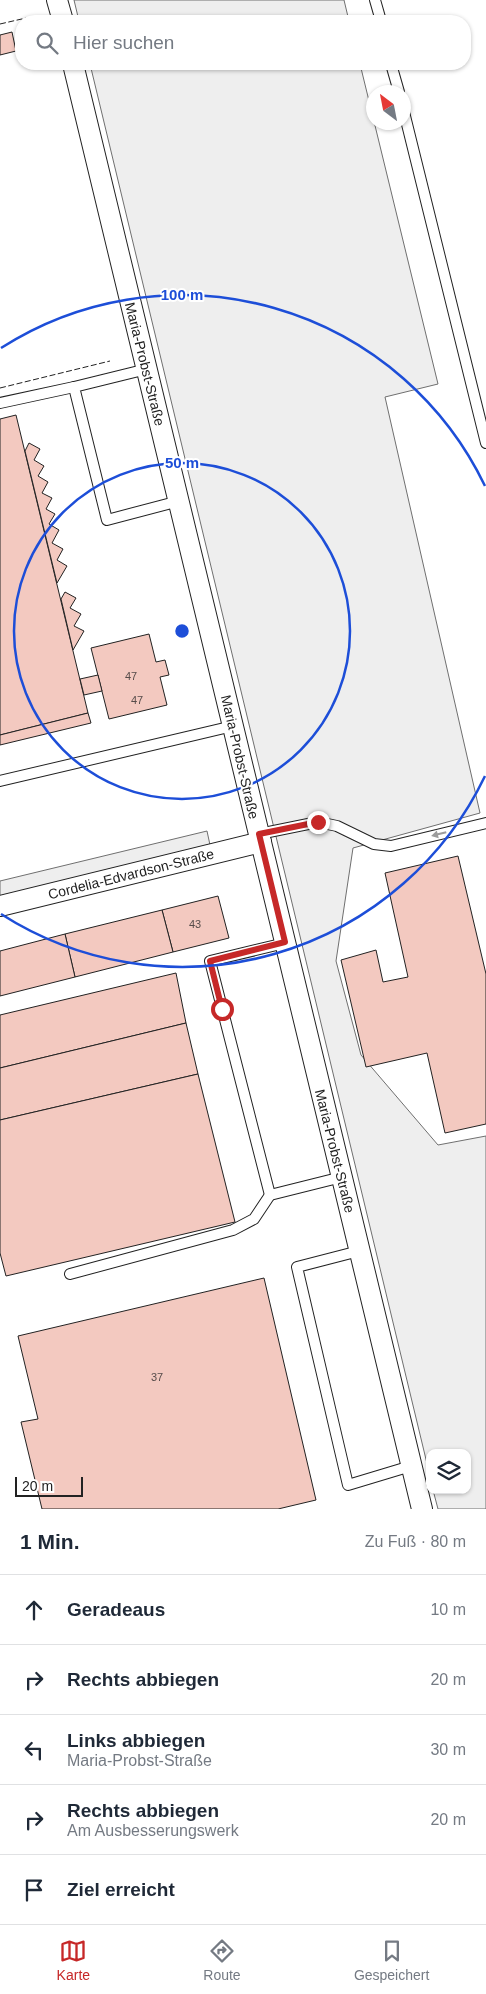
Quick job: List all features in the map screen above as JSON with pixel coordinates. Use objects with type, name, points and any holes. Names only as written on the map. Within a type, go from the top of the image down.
[{"type":"street","points":[[57,0],[61,15]]},
{"type":"street","name":"Maria-Probst-Straße","points":[[74,70],[422,1509]]},
{"type":"street","name":"Cordelia-Edvardson-Straße","points":[[0,906],[260,838]]},
{"type":"lane","points":[[376,0],[380,15]]},
{"type":"lane","points":[[394,70],[397,85]]},
{"type":"lane","points":[[408,130],[486,443]]},
{"type":"lane","points":[[0,403],[147,369]]},
{"type":"lane","points":[[74,387],[107,520],[179,501]]},
{"type":"lane","points":[[0,781],[233,726]]},
{"type":"lane","points":[[260,838],[318,822],[337,826],[374,844],[391,846],[486,823]]},
{"type":"lane","points":[[270,1195],[210,961],[285,942]]},
{"type":"lane","points":[[70,1274],[233,1230],[254,1219],[270,1195],[342,1177]]},
{"type":"lane","points":[[359,1251],[297,1267],[348,1485],[411,1466]]},
{"type":"shaded area","points":[[74,0],[344,0],[348,15],[78,15]]},
{"type":"shaded area","points":[[91,70],[361,70],[366,89],[366,130],[376,130],[438,384],[385,397],[480,813],[353,848],[336,961],[361,1055],[438,1145],[486,1136],[486,1509],[438,1509],[434,1494],[471,1494],[471,1449],[426,1449],[426,1459]]},
{"type":"shaded area","points":[[207,831],[210,845],[0,896],[0,881]]},
{"type":"building","points":[[12,32],[15,51],[0,55],[0,35]]},
{"type":"building","points":[[16,415],[88,713],[0,735],[0,419]]},
{"type":"building","points":[[29,443],[40,449],[34,460],[44,466],[38,476],[48,482],[42,493],[52,498],[46,509],[55,514],[49,524],[59,530],[52,543],[63,549],[57,560],[67,566],[57,583],[25,451]]},
{"type":"building","points":[[65,592],[76,598],[70,608],[81,614],[74,626],[84,631],[73,650],[61,599]]},
{"type":"building","points":[[149,634],[156,662],[165,660],[169,675],[160,677],[167,705],[109,719],[91,648]]},
{"type":"building","points":[[98,675],[102,691],[84,695],[80,679]]},
{"type":"building","points":[[88,713],[91,723],[0,745],[0,735]]},
{"type":"building","points":[[458,856],[486,974],[486,1124],[445,1133],[427,1053],[366,1067],[341,960],[376,950],[383,982],[408,977],[385,873]]},
{"type":"building","points":[[218,896],[229,938],[173,952],[162,910]]},
{"type":"building","points":[[162,910],[173,952],[75,977],[65,934]]},
{"type":"building","points":[[65,934],[75,977],[0,996],[0,951]]},
{"type":"building","points":[[176,973],[186,1023],[0,1068],[0,1015]]},
{"type":"building","points":[[186,1023],[198,1074],[0,1120],[0,1068]]},
{"type":"building","points":[[198,1074],[235,1222],[6,1276],[0,1253],[0,1120]]},
{"type":"building","points":[[264,1278],[316,1500],[278,1509],[42,1509],[21,1422],[38,1419],[18,1336]]},
{"type":"fence","points":[[0,24],[15,21]]},
{"type":"fence","points":[[0,388],[110,361]]},
{"type":"route","points":[[222,1009],[210,961],[285,942],[259,834],[318,822]]}]
